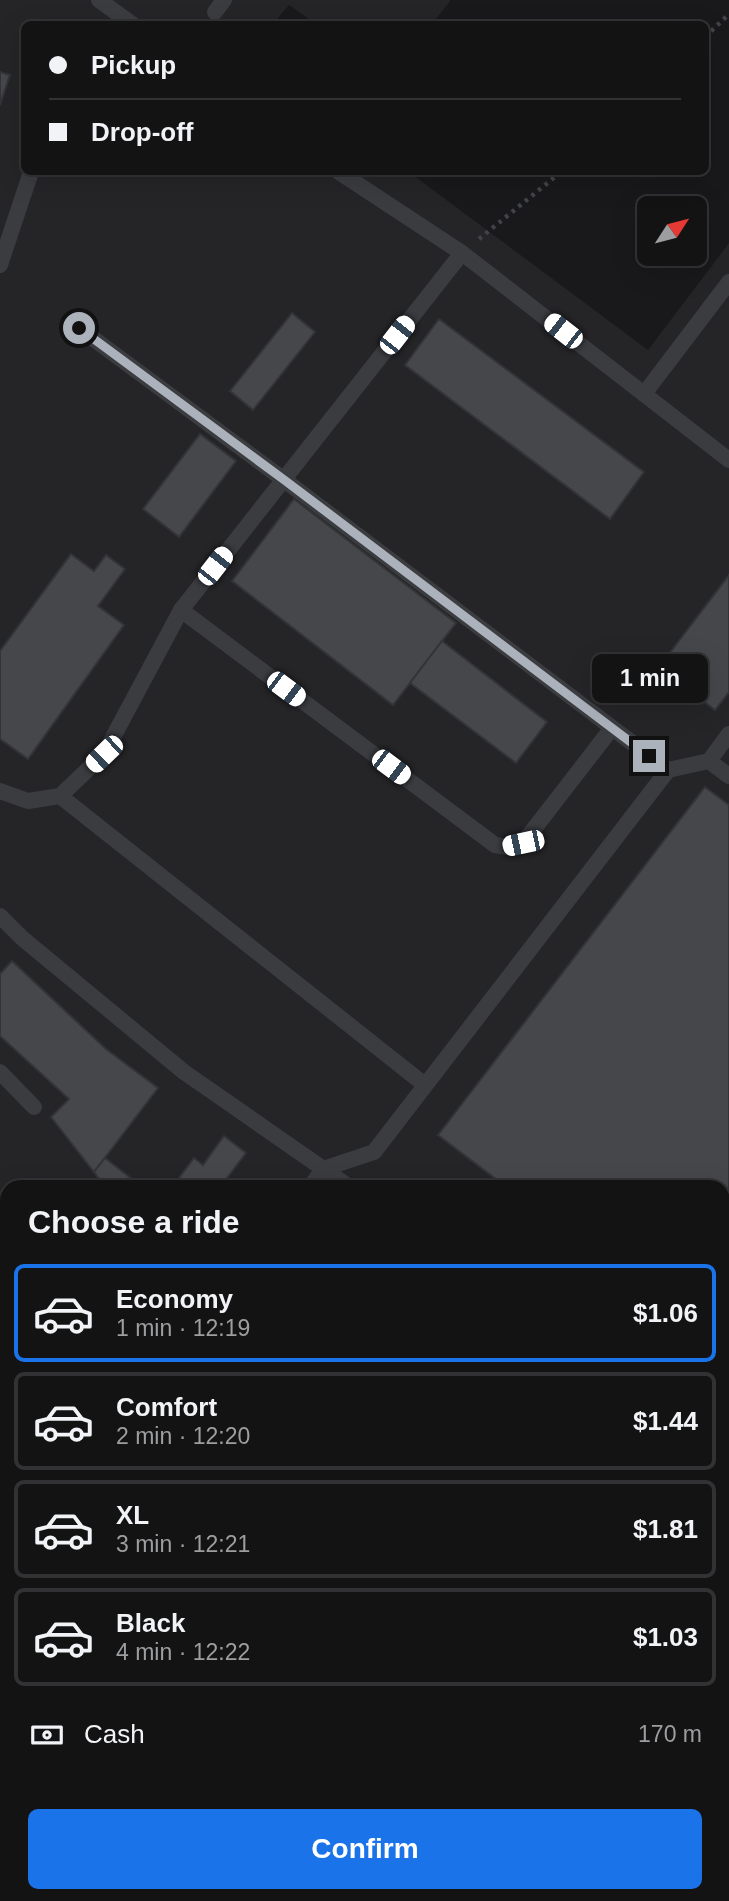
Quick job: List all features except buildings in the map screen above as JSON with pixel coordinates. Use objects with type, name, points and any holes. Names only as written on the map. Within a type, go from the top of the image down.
[{"type":"lane","points":[[99,0],[128,21]]},
{"type":"lane","points":[[0,265],[30,175]]},
{"type":"lane","points":[[344,175],[462,253],[729,460]]},
{"type":"lane","points":[[0,791],[28,801],[60,796],[104,754],[181,610],[462,253]]},
{"type":"lane","points":[[644,394],[729,282]]},
{"type":"lane","points":[[79,328],[668,770]]},
{"type":"lane","points":[[181,610],[495,845],[507,847],[523,843],[612,728]]},
{"type":"lane","points":[[315,1180],[323,1169],[374,1152],[668,770],[709,761],[729,734]]},
{"type":"lane","points":[[709,761],[729,776]]},
{"type":"lane","points":[[60,796],[425,1085]]},
{"type":"lane","points":[[0,916],[22,938],[184,1072],[339,1180]]},
{"type":"lane","points":[[0,1072],[34,1107]]},
{"type":"path","points":[[709,33],[729,14]]},
{"type":"path","points":[[462,253],[557,175]]},
{"type":"shaded area","points":[[0,0],[451,0],[434,21],[312,21],[289,5],[276,21],[21,21],[21,175],[413,175],[648,350],[729,243],[729,1180],[0,1180]]},
{"type":"route","points":[[79,328],[649,756]]}]
